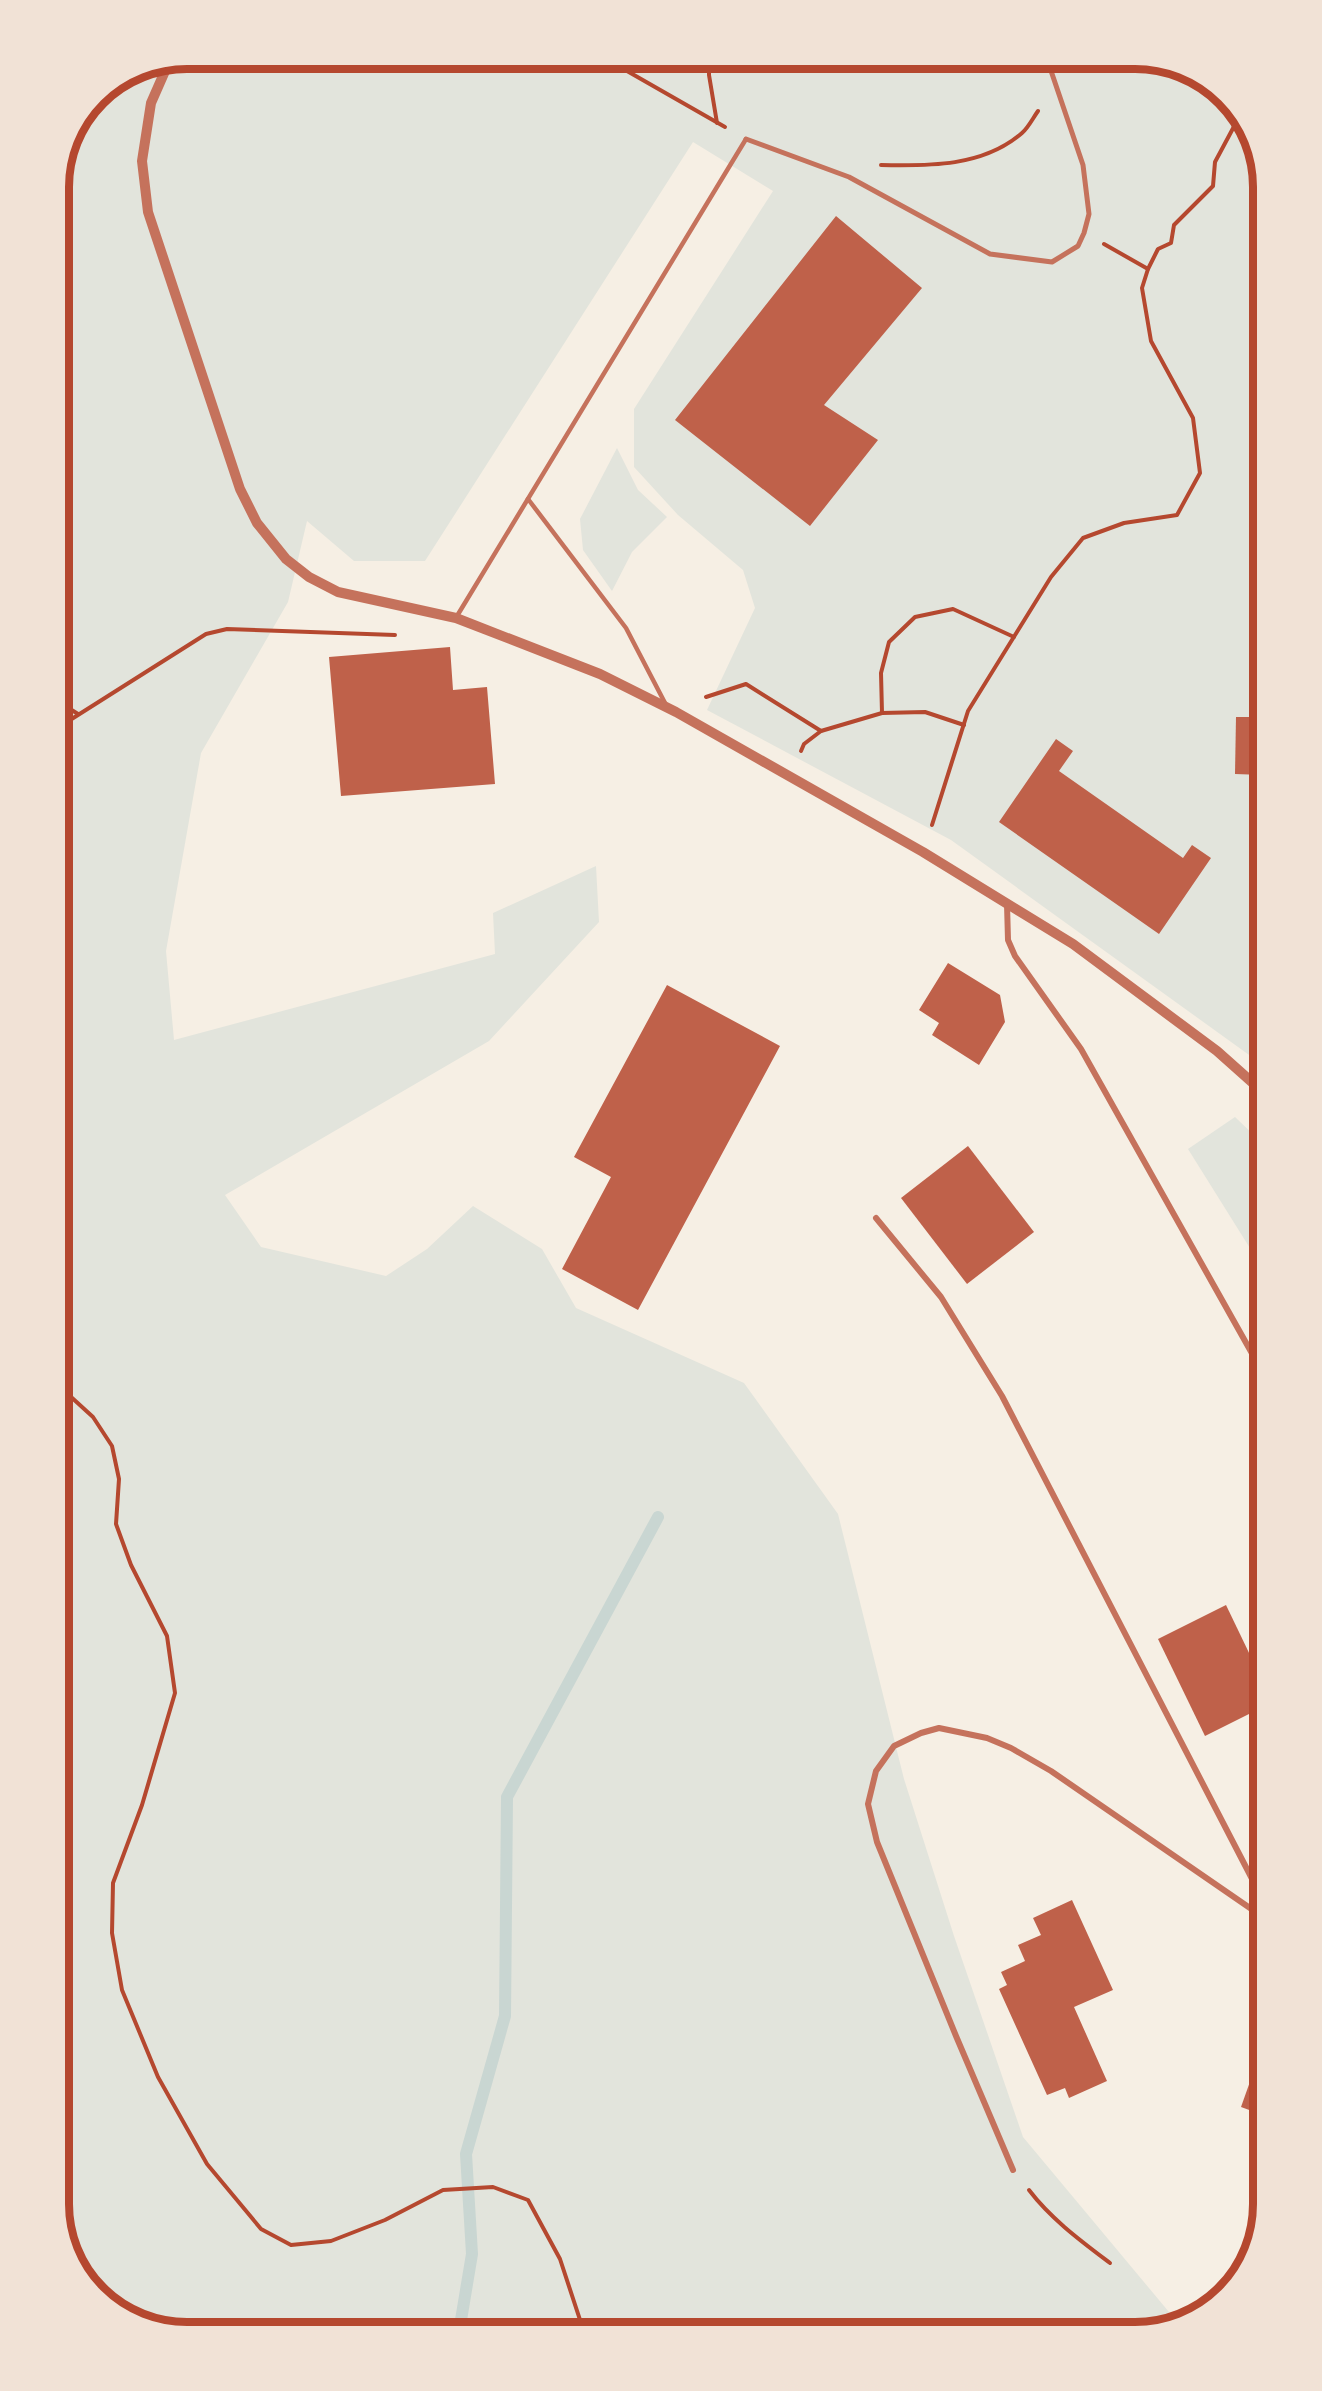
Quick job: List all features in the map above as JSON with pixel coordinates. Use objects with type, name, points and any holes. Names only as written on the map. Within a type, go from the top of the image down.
[{"type":"street","points":[[746,139],[849,177],[990,254],[1052,262],[1078,246],[1089,214],[1083,165],[1050,69]]},
{"type":"street","points":[[165,71],[151,103],[142,161],[148,212],[240,489],[256,523],[286,559],[309,577],[338,592],[456,618],[600,674],[671,710],[923,852],[1073,944],[1217,1051],[1253,1083]]},
{"type":"street","points":[[1006,904],[1008,940],[1015,956],[1081,1049],[1253,1355]]},
{"type":"street","points":[[876,1218],[941,1297],[1002,1396],[1253,1881]]},
{"type":"street","points":[[1013,2170],[878,1842],[868,1804],[876,1771],[894,1746],[921,1733],[939,1728],[987,1738],[1011,1748],[1051,1771],[1253,1910]]},
{"type":"lane","points":[[456,618],[746,139]]},
{"type":"lane","points":[[528,499],[626,628],[671,710]]},
{"type":"path","points":[[623,69],[717,123],[709,69]]},
{"type":"path","points":[[871,165],[917,166],[959,162],[990,153],[1022,133],[1056,86]]},
{"type":"path","points":[[923,852],[968,711],[1051,577],[1083,538],[1124,523],[1177,515],[1200,473],[1193,418],[1151,341],[1142,288],[1158,249],[1171,243],[1174,225],[1213,186],[1215,162],[1235,125]]},
{"type":"path","points":[[1084,233],[1148,269]]},
{"type":"path","points":[[882,713],[881,673],[889,642],[915,617],[953,609],[1014,636]]},
{"type":"path","points":[[69,721],[206,634],[227,629],[402,635]]},
{"type":"path","points":[[671,710],[746,684],[821,731]]},
{"type":"path","points":[[69,708],[79,714]]},
{"type":"path","points":[[804,744],[821,731],[882,713],[925,712],[964,726]]},
{"type":"path","points":[[69,1395],[93,1417],[112,1446],[119,1479],[116,1524],[131,1565],[167,1636],[175,1693],[148,1786],[113,1883],[112,1933],[122,1990],[158,2077],[207,2164],[261,2229],[291,2245],[331,2241],[385,2220],[443,2190],[492,2187],[528,2200],[560,2259],[581,2322]]},
{"type":"path","points":[[1013,2170],[1040,2204],[1071,2233],[1110,2263]]},
{"type":"shaded area","points":[[187,69],[1142,69],[1173,75],[1213,98],[1224,109],[1244,142],[1253,180],[1253,1058],[951,840],[707,710],[755,608],[743,570],[678,515],[634,467],[634,409],[773,191],[693,142],[425,561],[354,561],[307,521],[288,602],[201,753],[166,951],[174,1040],[495,954],[493,913],[596,866],[599,922],[489,1041],[225,1195],[261,1247],[386,1276],[427,1249],[473,1206],[542,1249],[576,1308],[744,1383],[838,1514],[904,1779],[954,1936],[1023,2137],[1172,2316],[1135,2322],[180,2322],[149,2316],[109,2293],[93,2276],[75,2242],[69,2211],[69,180],[78,142],[93,115],[115,93],[149,75]]},
{"type":"shaded area","points":[[617,448],[638,490],[667,517],[632,552],[612,591],[583,550],[580,519]]},
{"type":"shaded area","points":[[1235,1117],[1253,1134],[1253,1253],[1188,1149]]},
{"type":"building","points":[[836,216],[922,288],[824,405],[878,440],[810,526],[675,420]]},
{"type":"building","points":[[450,647],[453,690],[487,687],[495,784],[341,796],[329,657]]},
{"type":"building","points":[[1236,717],[1253,717],[1253,775],[1235,774]]},
{"type":"building","points":[[1056,739],[1073,751],[1059,771],[1183,858],[1192,845],[1211,858],[1159,934],[999,822]]},
{"type":"building","points":[[948,963],[1000,995],[1005,1022],[979,1065],[932,1035],[939,1023],[919,1010]]},
{"type":"building","points":[[667,985],[780,1046],[638,1310],[562,1269],[611,1177],[574,1157]]},
{"type":"building","points":[[968,1146],[1034,1232],[967,1284],[901,1198]]},
{"type":"building","points":[[1226,1605],[1253,1661],[1253,1712],[1205,1736],[1158,1639]]},
{"type":"building","points":[[1072,1900],[1113,1990],[1074,2007],[1107,2081],[1069,2098],[1065,2088],[1047,2095],[999,1989],[1007,1985],[1001,1972],[1025,1961],[1018,1945],[1041,1935],[1033,1918]]},
{"type":"building","points":[[1253,2073],[1253,2111],[1241,2107]]},
{"type":"waterway","points":[[461,2322],[472,2254],[466,2154],[505,2016],[507,1797],[658,1517]]}]
